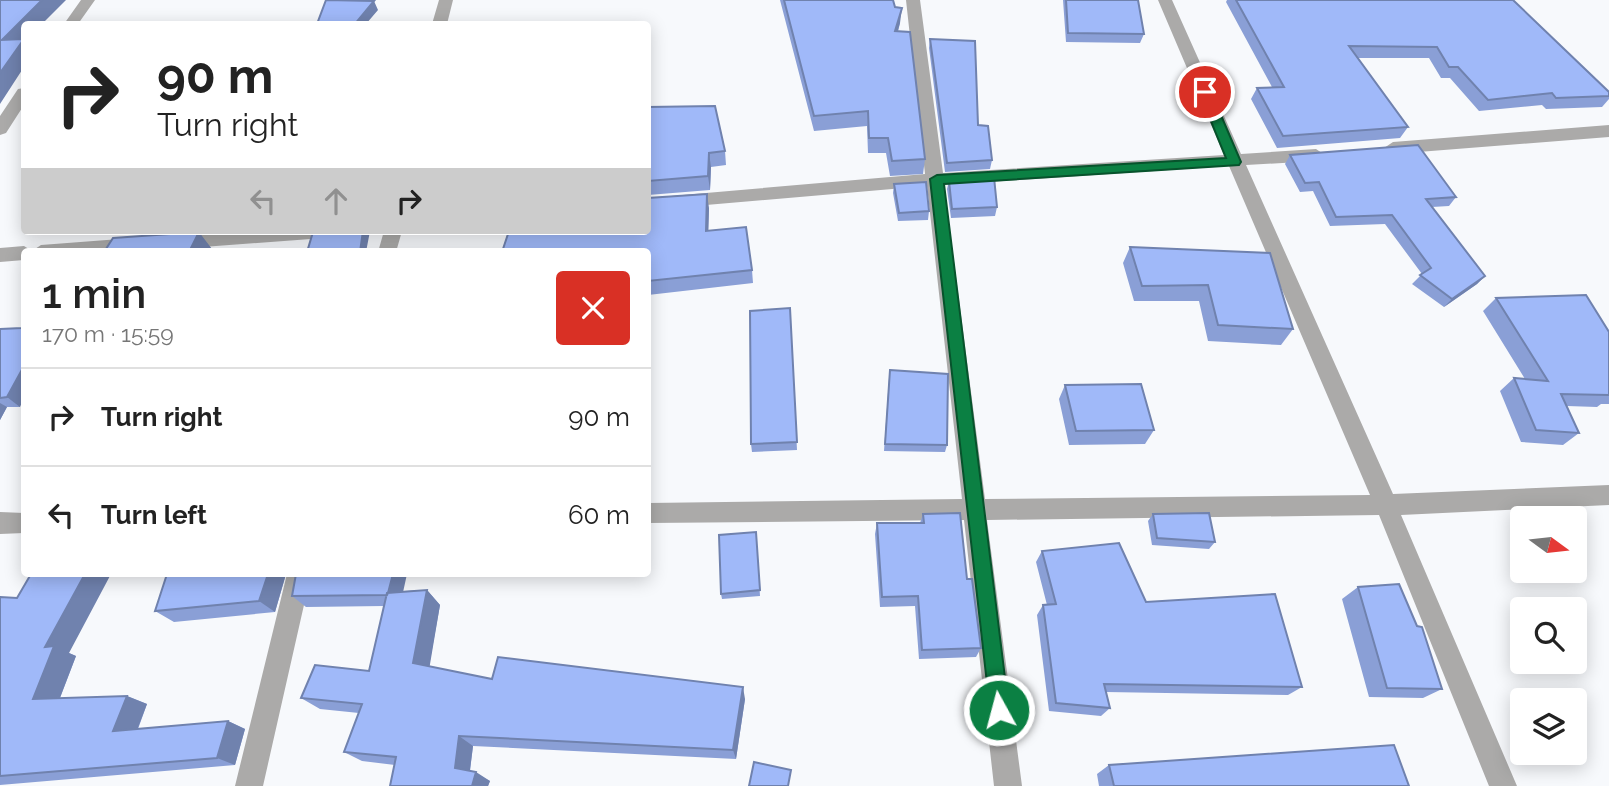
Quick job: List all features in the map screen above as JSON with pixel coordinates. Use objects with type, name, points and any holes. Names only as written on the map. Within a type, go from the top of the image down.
[{"type":"street","points":[[73,21],[88,0]]},
{"type":"street","points":[[441,21],[446,0]]},
{"type":"street","points":[[913,0],[937,179],[1008,786]]},
{"type":"street","points":[[1165,0],[1385,505],[1503,786]]},
{"type":"street","points":[[0,129],[21,98]]},
{"type":"street","points":[[1373,150],[1609,131]]},
{"type":"street","points":[[651,204],[937,179],[1234,162],[1332,153]]},
{"type":"street","points":[[98,248],[272,235]]},
{"type":"street","points":[[0,255],[21,253]]},
{"type":"street","points":[[651,513],[1385,505],[1609,495]]},
{"type":"street","points":[[0,523],[21,523]]},
{"type":"street","points":[[249,786],[298,577]]},
{"type":"building","points":[[0,0],[42,0],[2,40],[21,39],[21,43],[0,73]]},
{"type":"building","points":[[326,0],[374,1],[357,21],[318,21]]},
{"type":"building","points":[[784,0],[893,0],[895,7],[902,8],[895,31],[910,32],[925,159],[892,161],[888,138],[869,138],[868,111],[814,116]]},
{"type":"building","points":[[1066,0],[1138,0],[1144,34],[1068,33]]},
{"type":"building","points":[[1236,0],[1513,0],[1609,92],[1609,96],[1556,98],[1552,93],[1488,100],[1458,67],[1449,67],[1437,47],[1349,46],[1408,127],[1283,136],[1257,88],[1284,87]]},
{"type":"building","points":[[930,39],[975,41],[978,125],[988,126],[992,160],[947,163]]},
{"type":"building","points":[[715,106],[725,151],[709,153],[708,176],[651,181],[651,107]]},
{"type":"building","points":[[1418,145],[1456,197],[1426,199],[1485,276],[1452,299],[1420,275],[1431,268],[1392,215],[1336,217],[1319,182],[1305,183],[1290,155]]},
{"type":"building","points":[[994,177],[997,207],[952,209],[949,181]]},
{"type":"building","points":[[926,182],[929,211],[899,213],[894,184]]},
{"type":"building","points":[[707,194],[706,231],[746,227],[752,270],[651,281],[651,248],[503,248],[508,235],[651,235],[651,198]]},
{"type":"building","points":[[198,235],[191,248],[107,248],[113,238]]},
{"type":"building","points":[[312,235],[362,235],[361,248],[308,248]]},
{"type":"building","points":[[1130,247],[1270,253],[1293,329],[1218,325],[1208,285],[1142,286]]},
{"type":"building","points":[[1586,295],[1609,332],[1609,395],[1561,394],[1579,433],[1536,430],[1514,378],[1548,381],[1496,298]]},
{"type":"building","points":[[790,308],[797,442],[751,444],[750,311]]},
{"type":"building","points":[[21,328],[21,371],[7,397],[0,398],[0,329]]},
{"type":"building","points":[[890,370],[948,374],[947,445],[885,444]]},
{"type":"building","points":[[1141,384],[1154,430],[1076,431],[1065,385]]},
{"type":"building","points":[[960,513],[967,579],[972,579],[981,648],[922,650],[918,596],[882,597],[877,523],[924,523],[923,514]]},
{"type":"building","points":[[1209,513],[1215,542],[1157,538],[1153,514]]},
{"type":"building","points":[[756,532],[760,590],[721,594],[719,535]]},
{"type":"building","points":[[1119,543],[1146,602],[1275,594],[1302,687],[1104,684],[1110,708],[1056,703],[1043,605],[1056,604],[1042,551]]},
{"type":"building","points":[[29,577],[83,577],[45,647],[54,646],[33,699],[127,696],[113,731],[228,721],[217,758],[0,776],[0,597],[17,598]]},
{"type":"building","points":[[166,577],[267,577],[259,601],[155,611]]},
{"type":"building","points":[[295,577],[392,577],[387,595],[292,596]]},
{"type":"building","points":[[1399,584],[1417,626],[1422,627],[1442,689],[1387,688],[1358,587]]},
{"type":"building","points":[[427,590],[413,663],[492,679],[498,657],[743,687],[733,750],[459,736],[455,768],[476,772],[472,786],[390,786],[396,757],[344,752],[362,704],[301,698],[315,665],[369,671],[387,593]]},
{"type":"building","points":[[1394,745],[1409,786],[1114,786],[1109,765]]},
{"type":"building","points":[[754,762],[791,770],[788,786],[749,786]]},
{"type":"route","points":[[999,710],[937,179],[1234,162],[1205,92]]}]
